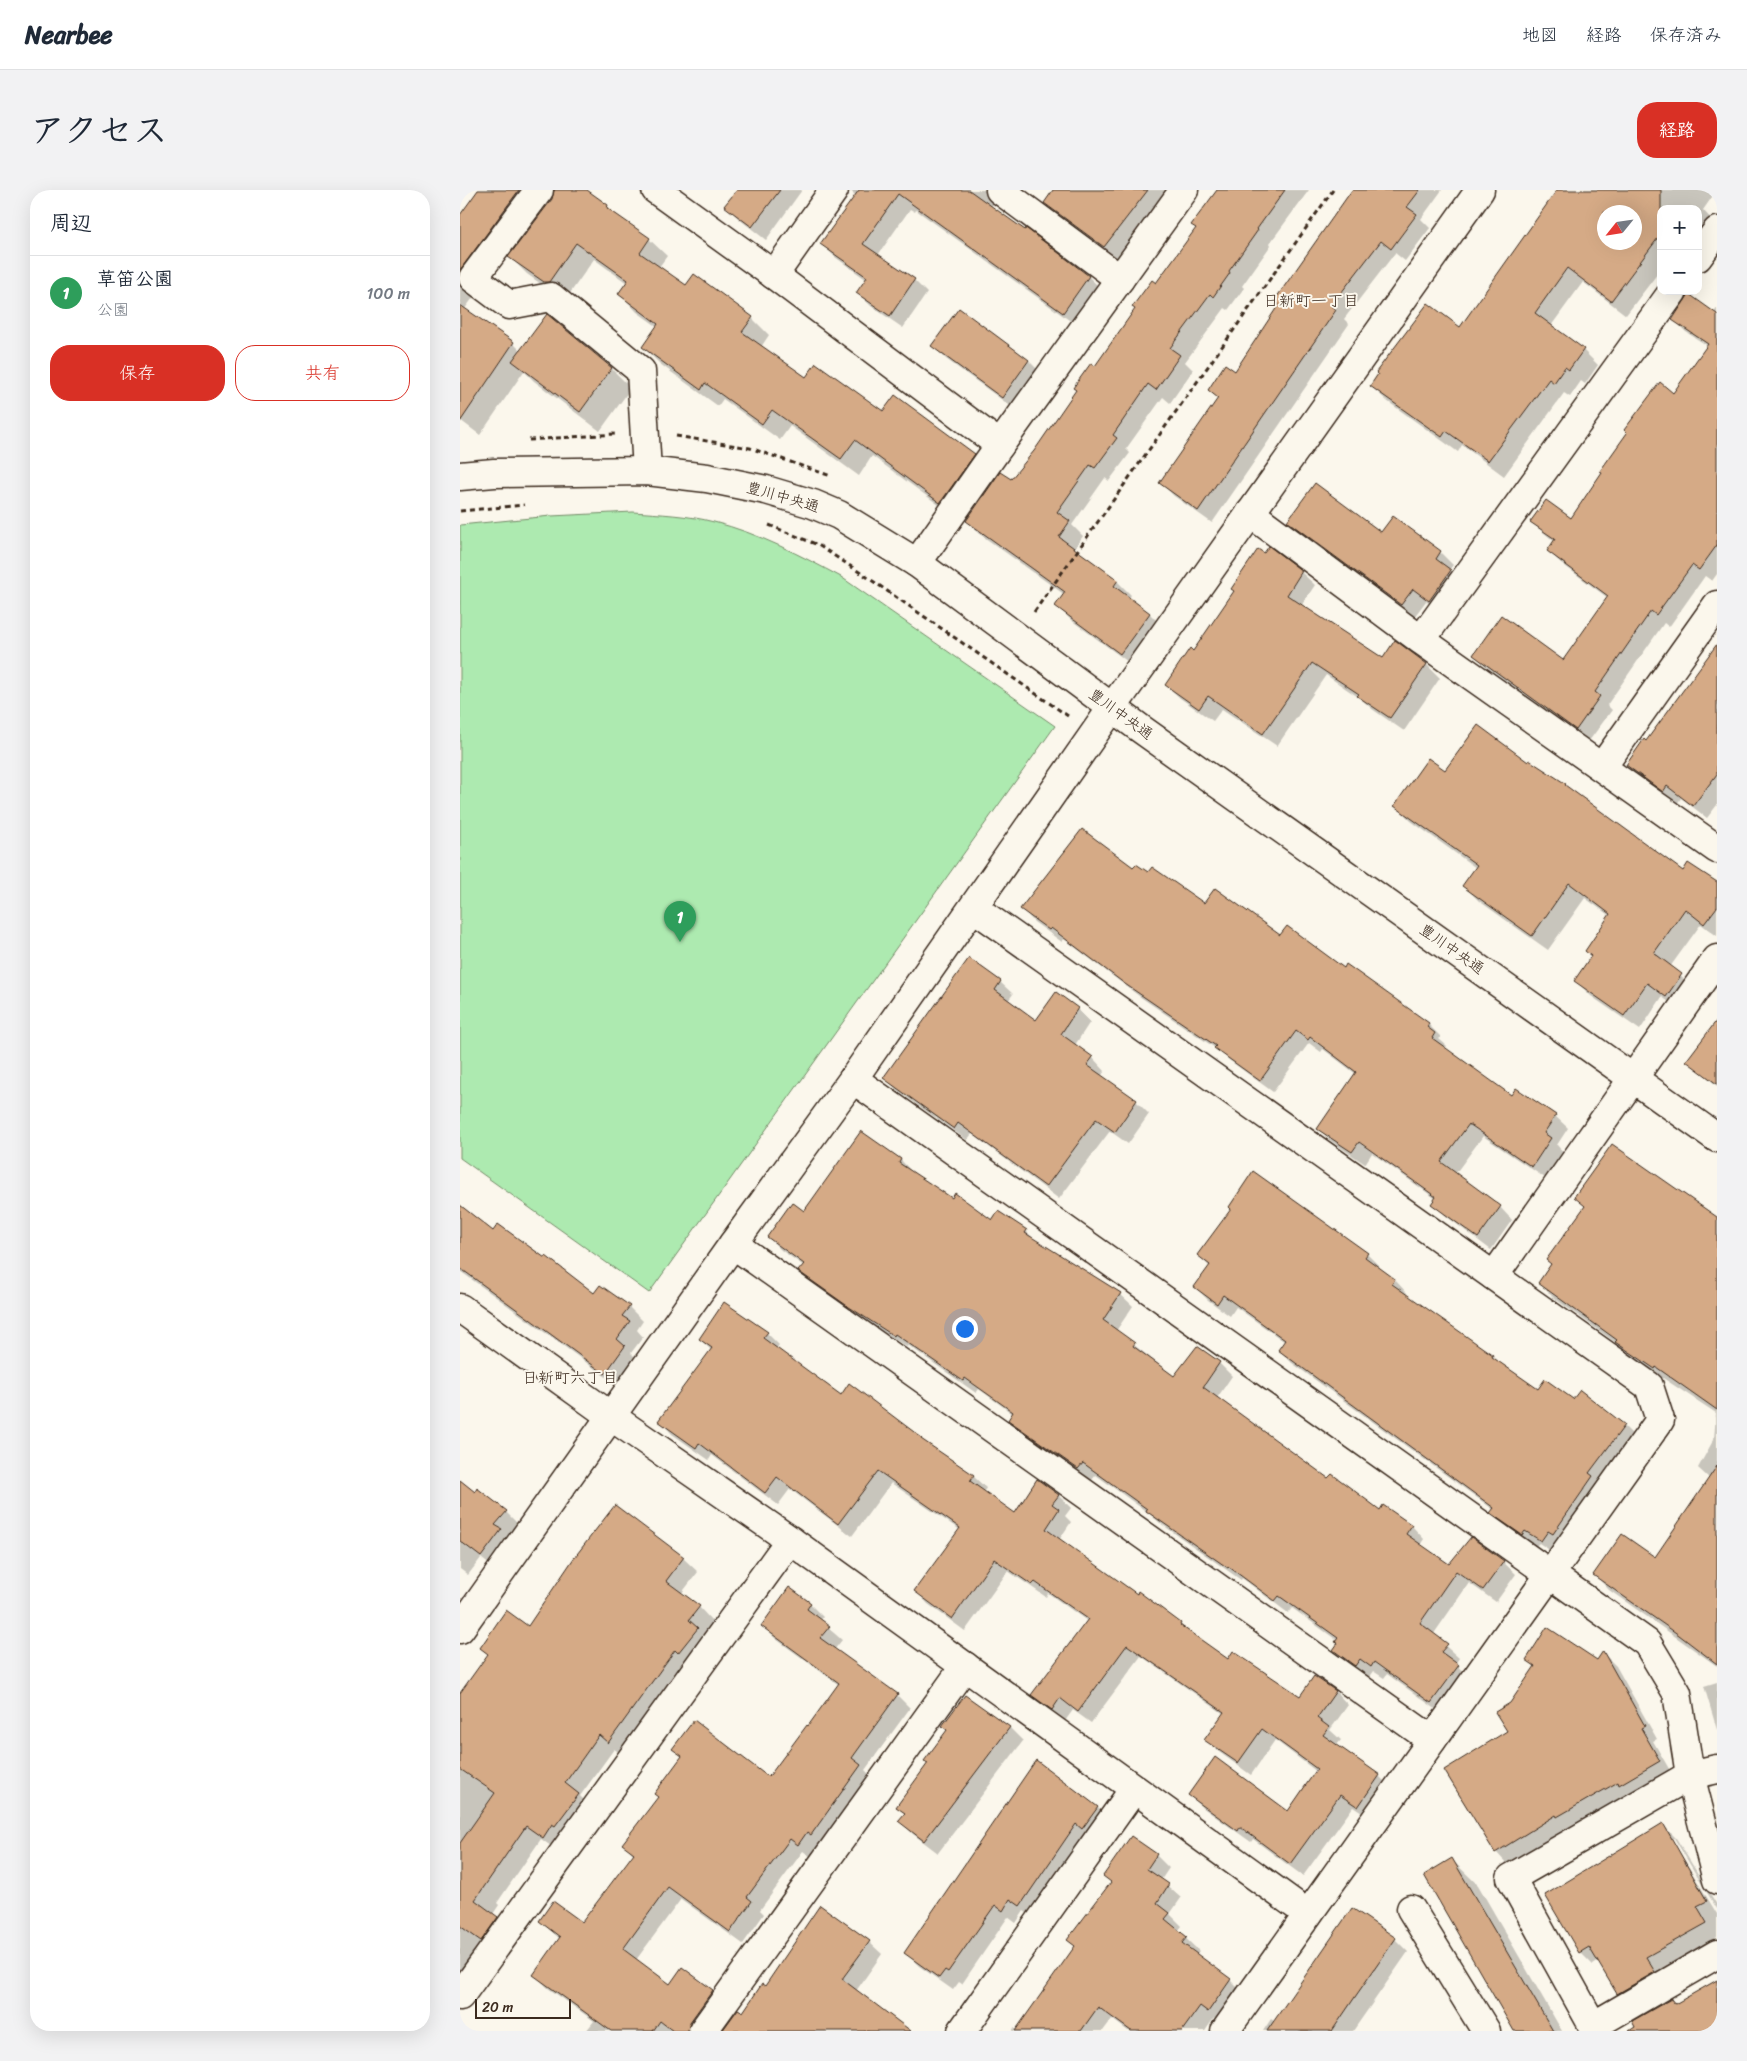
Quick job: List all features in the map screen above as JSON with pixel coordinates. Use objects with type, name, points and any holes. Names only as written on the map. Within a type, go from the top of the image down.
[{"type":"street","points":[[539,190],[473,278],[509,304],[551,297],[641,371],[647,471]]},
{"type":"street","points":[[656,190],[774,275],[1000,445]]},
{"type":"street","points":[[774,275],[834,190]]},
{"type":"street","points":[[1000,190],[1120,279]]},
{"type":"street","points":[[917,563],[1184,190]]},
{"type":"street","points":[[465,1611],[612,1417],[733,1244],[974,908],[1112,708],[1480,190]]},
{"type":"street","points":[[1702,252],[1717,231]]},
{"type":"street","points":[[1421,640],[1671,295]]},
{"type":"street","name":"豊川中央通","points":[[460,476],[494,473],[647,471],[707,478],[766,490],[813,504],[839,516],[917,563],[1112,708],[1717,1138]]},
{"type":"street","points":[[1250,513],[1421,640],[1717,849]]},
{"type":"street","points":[[1602,767],[1717,605]]},
{"type":"street","points":[[974,908],[1649,1386],[1660,1420],[1225,2031]]},
{"type":"street","points":[[1494,1276],[1632,1077],[1717,959]]},
{"type":"street","points":[[853,1079],[1647,1644],[1677,1694],[1690,1775],[1717,1880]]},
{"type":"street","points":[[733,1244],[1432,1740]]},
{"type":"street","points":[[460,1308],[612,1417],[790,1540],[1308,1914]]},
{"type":"street","points":[[460,1996],[790,1540]]},
{"type":"street","points":[[703,2031],[965,1666]]},
{"type":"street","points":[[1717,1769],[1690,1775],[1510,1878],[1593,2026],[1717,1954]]},
{"type":"street","points":[[962,2031],[1134,1788]]},
{"type":"street","points":[[1411,1909],[1486,2031]]},
{"type":"path","points":[[1041,616],[1033,611],[1332,190]]},
{"type":"path","points":[[460,511],[528,505]]},
{"type":"path","points":[[761,522],[818,545],[1094,734]]},
{"type":"green space","points":[[633,512],[684,516],[714,522],[747,532],[779,545],[841,577],[1055,726],[649,1293],[460,1158],[460,525],[551,516]]},
{"type":"building","points":[[478,190],[519,190],[460,270],[460,215]]},
{"type":"building","points":[[554,190],[587,190],[608,205],[607,208],[650,238],[640,253],[686,285],[694,274],[753,317],[742,332],[806,377],[816,363],[883,411],[895,395],[975,454],[940,503],[855,440],[841,459],[772,410],[762,424],[705,383],[701,390],[642,347],[658,324],[618,294],[628,280],[576,243],[549,282],[544,282],[508,257],[552,199]]},
{"type":"building","points":[[737,190],[780,190],[752,227],[724,206]]},
{"type":"building","points":[[859,190],[969,190],[1025,230],[1026,228],[1089,276],[1063,313],[898,194],[863,244],[915,279],[890,316],[856,293],[867,277],[820,244]]},
{"type":"building","points":[[1053,190],[1148,190],[1104,247],[1044,203]]},
{"type":"building","points":[[1217,190],[1285,190],[1213,297],[1210,294],[1170,348],[1180,355],[1156,390],[1148,384],[1113,435],[1117,438],[1095,468],[1090,465],[1057,512],[1070,521],[1059,537],[1118,580],[1114,586],[1150,613],[1120,654],[1055,606],[1065,592],[966,521],[1000,472],[1011,479],[1034,451],[1076,390],[1073,388],[1091,363],[1095,366],[1135,309],[1132,307],[1152,280],[1156,283],[1196,228],[1191,225]]},
{"type":"building","points":[[1352,190],[1420,190],[1407,207],[1417,214],[1391,249],[1381,241],[1331,306],[1336,310],[1198,511],[1159,483],[1218,398],[1208,390],[1225,364],[1235,371],[1279,304],[1274,301]]},
{"type":"building","points":[[1557,190],[1661,190],[1661,205],[1657,205],[1657,239],[1611,301],[1567,268],[1535,313],[1584,349],[1569,370],[1565,367],[1554,383],[1549,379],[1488,461],[1446,431],[1442,437],[1370,386],[1378,374],[1376,372],[1428,303],[1460,327]]},
{"type":"building","points":[[1688,295],[1717,314],[1717,545],[1699,570],[1692,565],[1656,615],[1651,611],[1595,692],[1600,696],[1576,730],[1473,655],[1501,615],[1563,660],[1608,596],[1547,551],[1555,539],[1530,522],[1546,500],[1571,518],[1602,472],[1600,471],[1627,433],[1624,430],[1660,382],[1673,393],[1708,344],[1672,320]]},
{"type":"building","points":[[460,305],[514,342],[460,422]]},
{"type":"building","points":[[959,308],[1029,360],[1002,398],[931,346]]},
{"type":"building","points":[[547,314],[612,368],[580,412],[512,361]]},
{"type":"building","points":[[1315,483],[1381,532],[1393,516],[1441,551],[1436,559],[1451,570],[1429,601],[1413,589],[1401,605],[1287,521]]},
{"type":"building","points":[[1269,546],[1302,571],[1287,595],[1383,658],[1395,640],[1427,664],[1390,718],[1357,696],[1359,694],[1312,663],[1263,734],[1208,696],[1199,709],[1165,685],[1190,648],[1193,651],[1234,591],[1231,589],[1258,549],[1264,553]]},
{"type":"building","points":[[1717,644],[1717,774],[1693,806],[1667,786],[1663,792],[1626,765],[1644,739],[1646,741]]},
{"type":"building","points":[[1478,725],[1528,762],[1529,760],[1566,784],[1683,871],[1688,863],[1717,882],[1717,907],[1704,924],[1685,909],[1654,953],[1682,974],[1666,997],[1647,983],[1624,1016],[1574,981],[1591,956],[1585,951],[1610,914],[1569,883],[1532,936],[1462,886],[1477,865],[1394,806],[1428,758],[1445,770]]},
{"type":"building","points":[[1082,829],[1133,867],[1136,864],[1148,872],[1152,867],[1204,903],[1215,888],[1280,935],[1287,926],[1344,968],[1346,964],[1429,1023],[1427,1027],[1435,1033],[1432,1038],[1511,1095],[1516,1088],[1556,1115],[1544,1133],[1551,1138],[1532,1167],[1469,1124],[1441,1162],[1501,1206],[1478,1238],[1431,1204],[1436,1197],[1359,1142],[1352,1152],[1317,1129],[1356,1072],[1310,1037],[1308,1040],[1296,1031],[1260,1081],[1214,1048],[1216,1046],[1125,984],[1051,928],[1049,930],[1020,909]]},
{"type":"building","points":[[969,958],[1001,981],[995,990],[1036,1020],[1056,992],[1078,1008],[1061,1034],[1093,1057],[1087,1065],[1137,1100],[1115,1132],[1096,1119],[1046,1187],[958,1123],[954,1129],[883,1078]]},
{"type":"building","points":[[1717,1020],[1717,1084],[1686,1061]]},
{"type":"building","points":[[861,1131],[901,1159],[899,1163],[952,1198],[955,1193],[992,1220],[998,1211],[1027,1230],[1025,1233],[1121,1293],[1103,1320],[1135,1343],[1133,1346],[1174,1376],[1197,1346],[1220,1362],[1203,1387],[1328,1478],[1332,1474],[1380,1510],[1383,1505],[1412,1525],[1406,1534],[1449,1564],[1471,1537],[1504,1561],[1483,1590],[1456,1571],[1420,1623],[1448,1644],[1441,1652],[1459,1665],[1431,1703],[1374,1662],[1371,1667],[1360,1659],[1355,1666],[1333,1650],[1338,1643],[1335,1642],[1338,1638],[1279,1596],[1275,1601],[1229,1567],[1146,1511],[1147,1509],[1083,1463],[1078,1469],[1008,1420],[1013,1412],[965,1378],[963,1381],[895,1334],[894,1336],[846,1305],[798,1271],[804,1264],[767,1237],[792,1202],[804,1211]]},
{"type":"building","points":[[1612,1144],[1717,1217],[1717,1410],[1656,1367],[1655,1369],[1615,1342],[1617,1340],[1538,1283],[1551,1264],[1546,1260],[1585,1206],[1574,1197]]},
{"type":"building","points":[[1253,1171],[1368,1253],[1365,1257],[1395,1279],[1392,1284],[1538,1389],[1545,1379],[1573,1399],[1580,1390],[1625,1425],[1589,1473],[1593,1476],[1553,1534],[1548,1531],[1541,1541],[1525,1531],[1522,1535],[1490,1513],[1494,1508],[1278,1350],[1285,1340],[1223,1295],[1217,1304],[1194,1287],[1210,1265],[1197,1255],[1231,1209],[1229,1207]]},
{"type":"building","points":[[460,1205],[493,1231],[498,1224],[545,1258],[546,1256],[594,1293],[600,1285],[630,1306],[622,1316],[630,1321],[617,1339],[625,1346],[605,1374],[460,1268]]},
{"type":"building","points":[[724,1302],[768,1332],[763,1338],[841,1395],[849,1383],[921,1439],[974,1475],[970,1481],[1015,1513],[1037,1479],[1059,1495],[1052,1504],[1059,1509],[1046,1529],[1137,1594],[1138,1591],[1181,1623],[1180,1625],[1228,1659],[1233,1651],[1300,1696],[1314,1676],[1336,1691],[1317,1718],[1329,1727],[1323,1735],[1380,1775],[1358,1807],[1340,1795],[1290,1864],[1240,1827],[1238,1831],[1188,1795],[1215,1757],[1288,1811],[1317,1769],[1262,1729],[1238,1763],[1204,1740],[1224,1712],[1127,1645],[1078,1712],[1060,1698],[1052,1710],[1031,1695],[1088,1619],[1035,1582],[1032,1585],[994,1559],[952,1619],[914,1591],[960,1528],[878,1471],[838,1524],[777,1477],[765,1493],[699,1443],[696,1448],[658,1421],[712,1348],[699,1339]]},
{"type":"building","points":[[1717,1466],[1717,1664],[1593,1575],[1622,1534],[1655,1557]]},
{"type":"building","points":[[460,1480],[475,1492],[477,1488],[507,1511],[495,1525],[502,1529],[481,1557],[460,1541]]},
{"type":"building","points":[[615,1505],[684,1557],[666,1581],[700,1606],[689,1620],[698,1628],[678,1653],[675,1650],[608,1743],[599,1735],[565,1783],[579,1794],[555,1826],[552,1824],[543,1838],[526,1826],[475,1900],[498,1917],[481,1941],[460,1926],[460,1843],[495,1793],[460,1769],[460,1693],[488,1654],[480,1648],[506,1610],[528,1626],[574,1558]]},
{"type":"building","points":[[789,1587],[811,1603],[807,1609],[830,1626],[820,1638],[898,1694],[852,1758],[861,1765],[811,1835],[807,1832],[798,1845],[790,1839],[747,1897],[752,1901],[730,1932],[668,1887],[623,1949],[670,1984],[682,1967],[713,1990],[690,2022],[688,2031],[673,2031],[660,2021],[653,2031],[611,2031],[533,1975],[560,1937],[539,1921],[553,1901],[582,1922],[634,1853],[622,1844],[658,1797],[654,1794],[682,1756],[672,1749],[694,1720],[767,1776],[770,1775],[808,1726],[839,1683],[761,1626]]},
{"type":"building","points":[[1547,1627],[1597,1660],[1603,1651],[1645,1726],[1641,1728],[1660,1761],[1619,1785],[1618,1782],[1557,1817],[1556,1815],[1495,1853],[1444,1770],[1507,1731],[1495,1712],[1510,1703],[1535,1666],[1526,1660]]},
{"type":"building","points":[[965,1695],[1010,1727],[924,1841],[898,1821],[905,1813],[896,1807],[928,1763],[924,1761],[947,1730],[942,1726]]},
{"type":"building","points":[[1036,1760],[1098,1807],[1082,1829],[1076,1824],[1020,1906],[1010,1899],[1003,1911],[995,1905],[948,1972],[945,1970],[939,1978],[904,1953]]},
{"type":"building","points":[[1663,1823],[1707,1901],[1697,1906],[1707,1923],[1646,1957],[1655,1972],[1617,1994],[1589,1947],[1579,1953],[1545,1895]]},
{"type":"building","points":[[1131,1836],[1157,1854],[1147,1869],[1169,1884],[1157,1903],[1170,1913],[1165,1919],[1187,1937],[1182,1943],[1231,1979],[1208,2012],[1200,2006],[1182,2031],[1131,2031],[1098,2007],[1081,2031],[1015,2031],[1075,1946],[1067,1940],[1111,1882],[1103,1876]]},
{"type":"building","points":[[1452,1858],[1553,2031],[1514,2031],[1424,1875]]},
{"type":"building","points":[[820,1905],[870,1941],[842,1979],[911,2031],[722,2031],[738,2009],[743,2012],[762,1984],[765,1986]]},
{"type":"building","points":[[1352,1908],[1396,1938],[1332,2031],[1267,2031]]},
{"type":"building","points":[[1717,1980],[1717,2031],[1629,2031],[1635,2027],[1632,2021],[1671,1999],[1675,2004]]},
{"type":"place","name":"草笛公園","points":[[680,942]]},
{"type":"district","name":"日新町一丁目","points":[[1311,300]]},
{"type":"district","name":"日新町六丁目","points":[[570,1377]]}]
